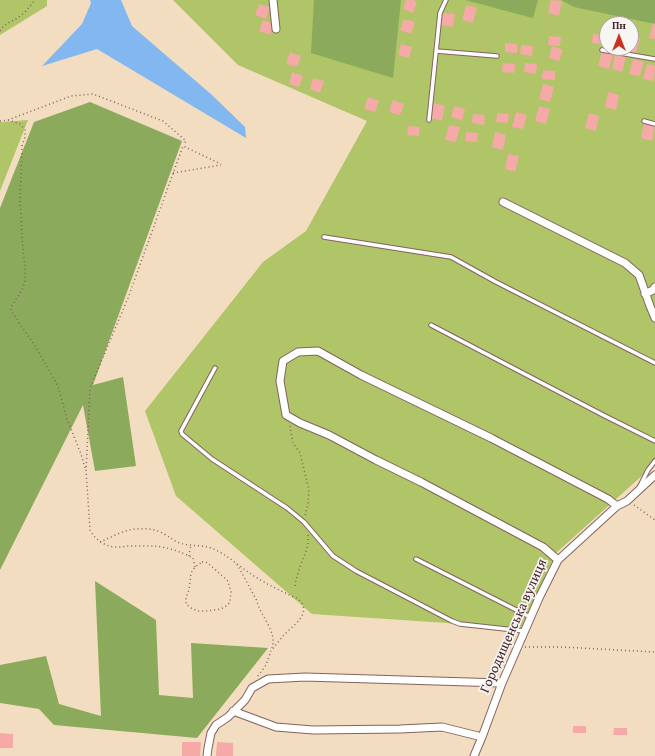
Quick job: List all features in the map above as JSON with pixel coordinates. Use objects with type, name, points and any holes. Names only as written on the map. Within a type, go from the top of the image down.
[{"type":"street","points":[[273,0],[276,29]]},
{"type":"street","points":[[503,202],[625,263],[639,275],[655,318]]},
{"type":"street","points":[[645,294],[653,290],[655,287]]},
{"type":"street","points":[[558,560],[543,547],[329,435],[300,423],[286,415],[280,381],[283,361],[298,352],[318,350],[361,375],[491,438],[569,478],[608,499],[617,506]]},
{"type":"street","name":"Городищенська вулиця","points":[[474,756],[517,647],[558,560],[617,506],[628,500],[655,475]]},
{"type":"street","points":[[207,756],[211,733],[216,724],[228,717],[245,700],[252,688],[268,679],[305,677],[502,682]]},
{"type":"street","points":[[233,711],[276,727],[314,730],[442,727],[482,737]]},
{"type":"lane","points":[[429,120],[440,13],[446,0]]},
{"type":"lane","points":[[436,51],[497,56]]},
{"type":"lane","points":[[637,56],[655,59]]},
{"type":"lane","points":[[644,121],[655,124]]},
{"type":"lane","points":[[324,238],[451,257],[496,282],[655,363]]},
{"type":"lane","points":[[431,325],[655,441]]},
{"type":"lane","points":[[215,368],[181,431],[182,434],[212,459],[287,508],[304,522],[333,556],[356,571],[460,624],[524,631]]},
{"type":"lane","points":[[638,491],[648,470],[655,461]]},
{"type":"lane","points":[[416,559],[530,617]]},
{"type":"path","points":[[0,31],[4,25],[20,16],[35,0]]},
{"type":"path","points":[[0,121],[8,120],[71,96],[93,94],[164,121],[186,141],[128,298],[90,388],[86,470],[90,530],[100,542],[120,548],[127,546],[156,546],[189,556],[193,558],[195,567],[191,573],[186,604],[198,611],[221,609],[228,605],[231,597],[228,581],[206,562],[202,562],[195,567]]},
{"type":"path","points":[[8,120],[20,124],[25,130],[25,137],[22,146],[20,203],[25,282],[11,308],[11,311],[34,344],[58,386],[67,419],[86,470]]},
{"type":"path","points":[[174,173],[221,164],[183,146]]},
{"type":"path","points":[[288,416],[293,443],[300,453],[309,490],[304,522],[308,540],[307,550],[299,570],[295,586]]},
{"type":"path","points":[[628,500],[655,520]]},
{"type":"path","points":[[100,542],[129,530],[146,528],[159,531],[172,540],[184,544],[212,548],[268,585],[298,599],[303,605],[304,611],[301,618],[282,637],[271,651]]},
{"type":"path","points":[[189,556],[192,546]]},
{"type":"path","points":[[236,563],[257,601],[270,629],[273,644],[266,665],[255,680],[252,688]]},
{"type":"path","points":[[517,647],[562,647],[655,652]]},
{"type":"green space","points":[[0,0],[47,0],[47,6],[0,35]]},
{"type":"green space","points":[[173,0],[655,0],[655,464],[556,553],[521,628],[312,614],[176,496],[145,411],[263,262],[306,231],[367,121],[238,65]]},
{"type":"green space","points":[[314,0],[401,0],[393,78],[311,53]]},
{"type":"green space","points":[[465,0],[538,0],[533,18]]},
{"type":"green space","points":[[561,0],[655,0],[655,24],[639,21],[639,16],[617,16],[574,7]]},
{"type":"green space","points":[[90,102],[182,141],[93,385],[123,377],[136,466],[95,471],[83,405],[0,570],[0,208],[34,122]]},
{"type":"green space","points":[[28,120],[0,191],[0,122]]},
{"type":"green space","points":[[95,581],[156,620],[159,695],[193,698],[191,643],[268,648],[197,738],[54,725],[39,709],[0,703],[0,665],[46,656],[59,704],[101,716]]},
{"type":"water","points":[[90,0],[121,0],[132,26],[212,95],[245,127],[246,138],[97,49],[42,66],[82,24],[91,3]]},
{"type":"building","points":[[406,0],[417,1],[413,13],[403,9]]},
{"type":"building","points":[[551,0],[562,1],[559,16],[548,13]]},
{"type":"building","points":[[259,4],[270,7],[266,19],[255,15]]},
{"type":"building","points":[[466,5],[477,8],[473,23],[462,20]]},
{"type":"building","points":[[442,13],[455,14],[453,27],[441,25]]},
{"type":"building","points":[[404,19],[415,22],[411,34],[400,30]]},
{"type":"building","points":[[263,20],[273,23],[270,35],[259,31]]},
{"type":"building","points":[[653,23],[655,24],[655,39],[649,38]]},
{"type":"building","points":[[593,34],[599,34],[599,44],[592,43]]},
{"type":"building","points":[[549,36],[561,37],[560,46],[548,45]]},
{"type":"building","points":[[505,43],[517,44],[517,53],[505,52]]},
{"type":"building","points":[[401,44],[412,47],[409,58],[398,55]]},
{"type":"building","points":[[521,45],[533,46],[532,56],[520,54]]},
{"type":"building","points":[[552,46],[563,50],[559,61],[549,58]]},
{"type":"building","points":[[290,52],[301,56],[297,67],[286,64]]},
{"type":"building","points":[[601,56],[612,56],[609,69],[598,66]]},
{"type":"building","points":[[615,56],[626,57],[622,72],[612,69]]},
{"type":"building","points":[[633,59],[644,62],[640,76],[629,74]]},
{"type":"building","points":[[503,63],[515,64],[514,73],[502,72]]},
{"type":"building","points":[[525,63],[537,64],[536,74],[524,72]]},
{"type":"building","points":[[647,64],[655,66],[654,81],[643,79]]},
{"type":"building","points":[[543,70],[555,71],[555,80],[542,79]]},
{"type":"building","points":[[292,72],[303,76],[299,87],[289,84]]},
{"type":"building","points":[[313,78],[324,81],[320,93],[310,89]]},
{"type":"building","points":[[543,84],[554,87],[550,102],[539,99]]},
{"type":"building","points":[[608,92],[619,95],[616,110],[605,107]]},
{"type":"building","points":[[368,97],[379,101],[375,112],[364,109]]},
{"type":"building","points":[[393,100],[404,104],[400,115],[389,112]]},
{"type":"building","points":[[434,103],[445,106],[442,121],[431,118]]},
{"type":"building","points":[[454,106],[465,109],[462,121],[451,117]]},
{"type":"building","points":[[539,106],[550,109],[546,124],[535,121]]},
{"type":"building","points":[[516,112],[527,115],[523,129],[512,127]]},
{"type":"building","points":[[497,113],[509,114],[508,123],[496,122]]},
{"type":"building","points":[[589,113],[599,116],[596,131],[585,128]]},
{"type":"building","points":[[473,114],[485,115],[484,125],[472,123]]},
{"type":"building","points":[[644,123],[655,126],[652,141],[641,138]]},
{"type":"building","points":[[449,125],[460,127],[456,142],[445,140]]},
{"type":"building","points":[[408,126],[420,127],[419,136],[407,135]]},
{"type":"building","points":[[466,132],[478,133],[477,142],[465,141]]},
{"type":"building","points":[[495,132],[506,135],[503,150],[492,147]]},
{"type":"building","points":[[508,154],[519,156],[515,172],[505,169]]},
{"type":"building","points":[[573,726],[586,726],[586,733],[573,733]]},
{"type":"building","points":[[614,728],[627,728],[627,735],[613,735]]},
{"type":"building","points":[[0,733],[13,734],[13,748],[0,748]]},
{"type":"building","points":[[182,742],[201,742],[200,756],[182,756]]},
{"type":"building","points":[[217,742],[233,743],[233,756],[216,756]]}]
